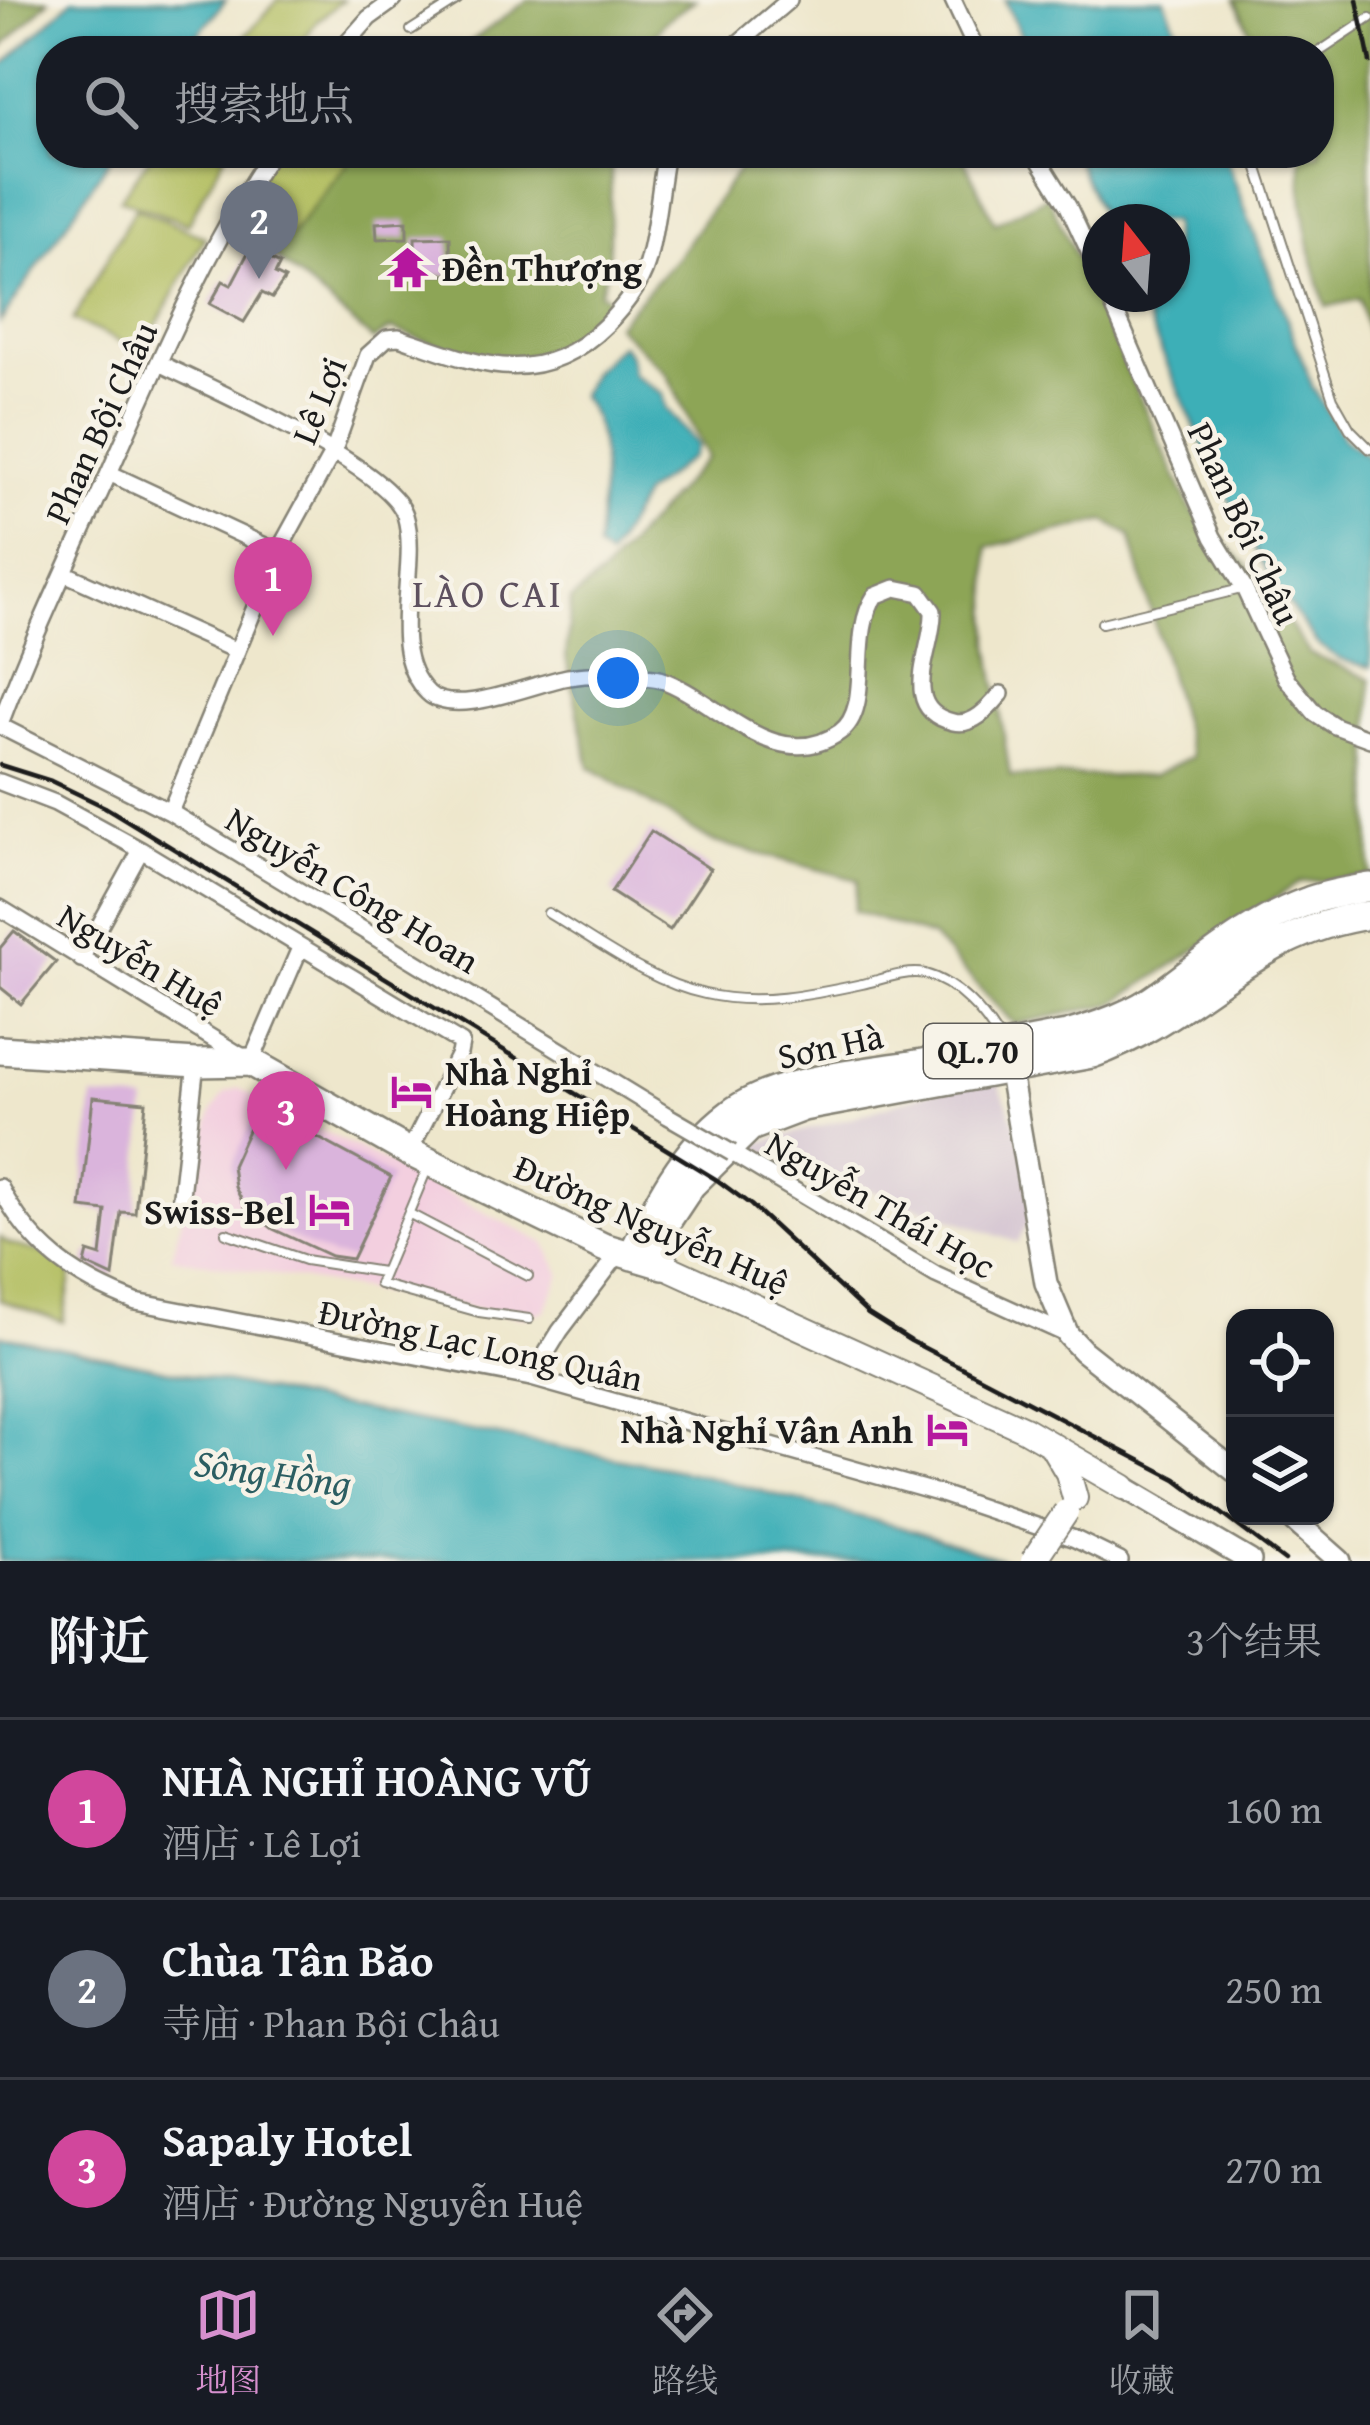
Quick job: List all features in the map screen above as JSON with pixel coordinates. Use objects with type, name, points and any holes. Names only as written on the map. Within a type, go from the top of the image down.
[{"type":"highway","name":"Sơn Hà","points":[[662,1264],[663,1227],[691,1185],[749,1127],[802,1107],[1006,1057],[1132,1012],[1274,916],[1303,903],[1370,887]]},
{"type":"highway","name":"Sơn Hà","points":[[626,1254],[694,1149],[727,1115],[751,1100],[813,1083],[1006,1057],[1092,1054],[1134,1039],[1282,939],[1314,926],[1370,915]]},
{"type":"highway","points":[[0,1050],[196,1063],[250,1061]]},
{"type":"highway","name":"Đường Nguyễn Huệ","points":[[250,1061],[419,1157],[602,1247],[662,1264]]},
{"type":"main road","name":"Đường Nguyễn Huệ","points":[[662,1264],[1048,1441],[1124,1487]]},
{"type":"main road","points":[[1033,1561],[1070,1505],[1068,1473],[1048,1441]]},
{"type":"main road","points":[[1070,1505],[1124,1487]]},
{"type":"street","points":[[353,36],[394,0]]},
{"type":"street","points":[[747,36],[789,0]]},
{"type":"street","points":[[953,0],[970,36]]},
{"type":"street","name":"Phan Bội Châu","points":[[0,725],[159,363],[216,244],[263,168]]},
{"type":"street","name":"Lê Lợi","points":[[170,812],[278,552],[334,450],[368,355],[387,338],[399,337],[470,362],[541,366],[594,337],[622,308],[647,265],[663,168]]},
{"type":"street","points":[[1044,168],[1082,236]]},
{"type":"street","name":"Phan Bội Châu","points":[[1116,312],[1213,537],[1244,588],[1275,659],[1300,695],[1335,726],[1370,739]]},
{"type":"street","points":[[159,363],[334,450],[382,488],[404,514],[407,645],[429,695],[446,703],[467,703],[571,677],[612,674],[660,680],[777,743],[812,744],[839,733],[857,711],[862,619],[874,596],[895,588],[920,593],[933,611],[920,680],[921,693],[933,712],[962,723],[986,712],[1001,694]]},
{"type":"street","points":[[109,473],[278,552]]},
{"type":"street","points":[[64,573],[237,652]]},
{"type":"street","name":"Nguyễn Công Hoan","points":[[0,725],[170,812],[668,1116]]},
{"type":"street","points":[[0,782],[55,802],[141,850],[461,1043],[419,1157]]},
{"type":"street","points":[[81,959],[141,850]]},
{"type":"street","name":"Nguyễn Huệ","points":[[0,908],[250,1061]]},
{"type":"street","points":[[250,1061],[300,948]]},
{"type":"street","points":[[1006,1057],[1046,1283],[1068,1335],[1083,1352],[1226,1464]]},
{"type":"street","points":[[180,1204],[196,1063]]},
{"type":"street","name":"Nguyễn Thái Học","points":[[668,1116],[936,1275],[1068,1335]]},
{"type":"street","name":"Đường Lạc Long Quân","points":[[0,1187],[15,1216],[53,1259],[116,1295],[170,1311],[531,1378],[938,1493],[1075,1539],[1120,1561]]},
{"type":"street","points":[[531,1378],[560,1330],[626,1254]]},
{"type":"street","name":"Đường Nguyễn Huệ","points":[[1124,1487],[1250,1561]]},
{"type":"street","points":[[1299,1525],[1340,1561]]},
{"type":"lane","points":[[411,30],[458,0]]},
{"type":"lane","points":[[1334,42],[1370,18]]},
{"type":"lane","points":[[1258,168],[1334,399],[1350,430],[1370,449]]},
{"type":"lane","points":[[1102,623],[1244,588]]},
{"type":"lane","points":[[548,914],[676,986],[707,994],[774,999],[907,974],[932,976],[990,1024],[1006,1057]]},
{"type":"lane","points":[[419,1157],[410,1214],[379,1284],[478,1312],[529,1319]]},
{"type":"lane","points":[[410,1214],[528,1276]]},
{"type":"lane","points":[[226,1233],[304,1260],[382,1272]]},
{"type":"shaded area","points":[[994,1071],[1025,1149],[1031,1215],[1018,1243],[747,1146],[850,1118]]},
{"type":"shaded area","points":[[238,1088],[545,1243],[561,1274],[545,1311],[523,1317],[171,1257],[213,1110],[225,1093]]},
{"type":"green space","points":[[0,0],[49,0],[2,48]]},
{"type":"green space","points":[[278,0],[343,0],[306,36],[246,36]]},
{"type":"green space","points":[[528,0],[695,0],[664,22],[655,36],[479,36]]},
{"type":"green space","points":[[1235,0],[1370,0],[1370,344],[1359,299],[1326,307],[1302,192],[1301,168],[1334,168],[1334,36],[1252,36]]},
{"type":"green space","points":[[142,168],[218,168],[188,224],[120,199]]},
{"type":"green space","points":[[259,168],[344,168],[285,245],[231,224]]},
{"type":"green space","points":[[344,168],[611,168],[608,268],[599,293],[614,301],[565,344],[529,359],[468,354],[391,329],[373,340],[274,256]]},
{"type":"green space","points":[[739,168],[968,168],[995,223],[1048,196],[1082,271],[1082,312],[1101,312],[1190,508],[1246,564],[1310,654],[1370,679],[1370,877],[1300,882],[1113,1004],[1014,1024],[932,937],[854,911],[858,880],[711,841],[590,767],[566,658],[571,600],[602,575],[707,457],[667,374],[616,325],[677,257]],"holes":[[[1105,521],[1130,535],[1191,757],[1153,776],[1010,776],[990,644],[988,547]]]},
{"type":"green space","points":[[135,208],[205,237],[142,351],[73,320]]},
{"type":"green space","points":[[0,1237],[8,1244],[74,1260],[63,1322],[0,1300]]},
{"type":"water","points":[[72,0],[226,0],[197,36],[36,36],[36,168],[104,168],[0,322],[0,68]]},
{"type":"water","points":[[1005,0],[1165,0],[1179,36],[1021,36]]},
{"type":"water","points":[[1080,168],[1230,168],[1313,388],[1344,439],[1370,458],[1370,667],[1341,660],[1317,644],[1273,583],[1213,468],[1144,312],[1190,312],[1190,204],[1096,204]]},
{"type":"water","points":[[621,344],[629,354],[633,374],[663,394],[666,408],[697,445],[692,457],[644,494],[608,558],[597,549],[601,449],[591,412],[580,396],[593,371]]},
{"type":"water","name":"Sông Hồng","points":[[0,1335],[329,1404],[690,1472],[899,1527],[1006,1561],[0,1561]]},
{"type":"building","points":[[407,221],[407,238],[377,239],[376,223]]},
{"type":"building","points":[[450,237],[451,275],[416,276],[415,238]]},
{"type":"building","points":[[250,249],[280,264],[275,274],[285,279],[272,298],[262,293],[244,322],[210,304],[223,281],[231,285]]},
{"type":"building","points":[[651,831],[710,869],[670,930],[611,892]]},
{"type":"building","points":[[14,931],[56,962],[21,1004],[0,987],[0,948]]},
{"type":"building","points":[[93,1097],[146,1102],[135,1213],[121,1212],[113,1277],[85,1264],[88,1252],[101,1256],[106,1211],[81,1208]]},
{"type":"building","points":[[259,1106],[391,1177],[352,1259],[331,1256],[273,1229],[245,1207],[232,1166]]},
{"type":"railway","points":[[1357,0],[1370,62]]},
{"type":"railway","points":[[0,765],[51,781],[105,807],[717,1180],[751,1205],[868,1314],[1176,1479],[1285,1561]]},
{"type":"place","name":"Đền Thượng","points":[[408,267]]},
{"type":"place","name":"Chùa Tân Băo","points":[[259,279]]},
{"type":"place","name":"NHÀ NGHỈ HOÀNG VŨ","points":[[273,636]]},
{"type":"place","name":"Nhà Nghỉ Hoàng Hiệp","points":[[411,1092]]},
{"type":"place","name":"Sapaly Hotel","points":[[286,1170]]},
{"type":"place","name":"Swiss-Bel","points":[[329,1210]]},
{"type":"place","name":"Nhà Nghỉ Vân Anh","points":[[947,1429]]},
{"type":"district","name":"LÀO CAI","points":[[488,592]]}]
